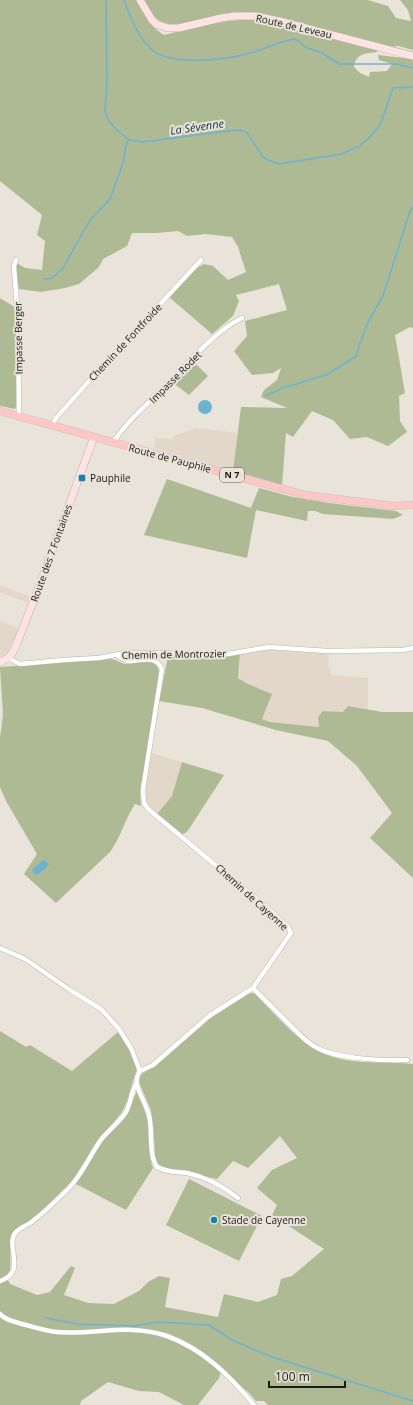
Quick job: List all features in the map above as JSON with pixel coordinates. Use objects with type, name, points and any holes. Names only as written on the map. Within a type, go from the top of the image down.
[{"type":"main road","name":"Route de Pauphile","points":[[0,411],[305,495],[387,505],[413,505]]},
{"type":"street","name":"Route de Leveau","points":[[140,0],[156,24],[168,28],[179,28],[228,17],[255,16],[413,56]]},
{"type":"street","name":"Impasse Berger","points":[[16,260],[14,266],[18,322],[19,417]]},
{"type":"street","name":"Chemin de Fontfroide","points":[[52,426],[56,418],[98,371],[202,260]]},
{"type":"street","name":"Impasse Rodet","points":[[113,443],[145,407],[215,337],[233,322],[242,318]]},
{"type":"street","name":"Route des 7 Fontaines","points":[[8,658],[13,652],[27,618],[94,437]]},
{"type":"street","name":"Chemin de Montrozier","points":[[8,658],[20,664],[98,658],[125,653],[228,654],[269,647],[327,651],[403,650],[413,648]]},
{"type":"street","name":"Chemin de Cayenne","points":[[117,655],[127,661],[138,659],[154,660],[160,664],[162,669],[143,789],[144,803],[148,809],[272,912],[291,933],[253,988],[209,1016],[153,1066],[140,1071]]},
{"type":"street","points":[[0,662],[8,658]]},
{"type":"street","points":[[0,948],[25,959],[70,990],[102,1009],[119,1029],[131,1048],[140,1071],[136,1078],[136,1084],[125,1113],[99,1142],[75,1181],[40,1215],[15,1233],[13,1240],[13,1271],[6,1279],[0,1282]]},
{"type":"street","points":[[253,988],[306,1041],[324,1051],[339,1055],[390,1061],[407,1060]]},
{"type":"street","points":[[136,1084],[148,1112],[153,1159],[157,1167],[167,1171],[191,1174],[205,1179],[224,1188],[238,1198]]},
{"type":"street","points":[[0,1314],[2,1317],[16,1322],[57,1332],[114,1329],[142,1331],[166,1336],[204,1356],[229,1377],[254,1405]]},
{"type":"shaded area","points":[[196,428],[238,433],[233,471],[154,448],[155,438],[171,439],[174,436]]},
{"type":"shaded area","points":[[0,585],[31,597],[29,603],[0,592]]},
{"type":"shaded area","points":[[0,621],[19,629],[8,653],[0,659]]},
{"type":"shaded area","points":[[268,649],[295,652],[329,653],[328,666],[332,675],[368,678],[368,710],[348,706],[343,712],[323,711],[319,727],[270,722],[262,719],[271,694],[248,684],[239,678],[240,654]]},
{"type":"shaded area","points":[[151,753],[182,762],[172,796],[157,814],[147,804],[145,798]]},
{"type":"green space","points":[[0,0],[137,0],[151,24],[164,35],[200,26],[236,20],[260,20],[377,49],[377,52],[362,55],[356,59],[354,67],[360,73],[369,77],[370,72],[387,71],[392,64],[379,60],[378,55],[413,59],[413,328],[410,327],[395,335],[405,393],[399,396],[400,421],[407,432],[388,446],[367,437],[350,439],[333,420],[312,411],[293,437],[286,433],[282,486],[233,471],[241,407],[287,408],[261,397],[264,390],[277,380],[281,368],[273,373],[252,375],[234,351],[247,336],[245,321],[287,310],[279,284],[236,295],[239,301],[233,316],[212,334],[169,297],[197,268],[204,264],[213,266],[228,280],[246,272],[238,247],[232,237],[205,234],[187,236],[178,231],[132,233],[127,246],[103,259],[99,267],[79,284],[41,292],[19,289],[16,270],[17,263],[25,268],[42,270],[45,241],[37,235],[42,215],[0,181]]},
{"type":"green space","points":[[144,0],[368,0],[388,6],[396,18],[411,21],[408,10],[400,0],[413,0],[413,50],[398,46],[392,47],[274,16],[247,12],[230,13],[185,23],[169,24],[160,21],[151,12]]},
{"type":"green space","points":[[0,298],[16,308],[17,406],[15,409],[0,406]]},
{"type":"green space","points":[[194,362],[208,376],[189,395],[172,382]]},
{"type":"green space","points":[[167,479],[251,508],[259,488],[293,497],[396,511],[403,515],[393,519],[323,514],[315,511],[308,511],[307,521],[256,510],[247,558],[144,535]]},
{"type":"green space","points":[[240,654],[238,678],[272,694],[262,719],[270,722],[319,727],[318,717],[323,711],[343,712],[348,706],[382,712],[413,712],[413,878],[370,838],[392,813],[357,766],[328,741],[276,730],[202,708],[159,701],[168,657],[227,657]]},
{"type":"green space","points":[[110,659],[125,664],[146,661],[155,664],[158,668],[159,675],[140,793],[141,806],[135,804],[110,852],[56,903],[24,874],[37,854],[6,801],[0,787],[0,738],[3,715],[0,667]]},
{"type":"green space","points":[[182,762],[224,775],[187,832],[183,834],[157,814],[172,796]]},
{"type":"green space","points":[[246,994],[255,994],[291,1031],[311,1047],[322,1053],[353,1061],[413,1064],[413,1405],[268,1405],[264,1401],[256,1401],[222,1370],[219,1378],[198,1405],[184,1405],[159,1392],[139,1391],[108,1382],[81,1401],[80,1405],[0,1405],[0,1031],[26,1047],[30,1045],[72,1071],[118,1032],[131,1053],[137,1068],[122,1112],[97,1142],[72,1181],[37,1215],[13,1233],[11,1239],[10,1271],[6,1276],[10,1284],[37,1295],[50,1292],[71,1266],[75,1268],[64,1295],[88,1303],[114,1304],[139,1291],[148,1282],[159,1276],[170,1278],[165,1307],[218,1317],[224,1294],[258,1302],[277,1295],[281,1279],[292,1276],[324,1249],[272,1215],[277,1205],[257,1188],[272,1170],[297,1158],[280,1136],[248,1168],[233,1161],[217,1179],[165,1168],[157,1163],[155,1158],[151,1110],[139,1080],[142,1074],[149,1070],[211,1017]]},
{"type":"green space","points":[[137,1091],[147,1121],[151,1163],[153,1168],[126,1210],[76,1184],[106,1136],[131,1105]]},
{"type":"green space","name":"Stade de Cayenne","points":[[189,1179],[262,1216],[239,1261],[166,1225]]},
{"type":"water","points":[[202,400],[208,400],[212,404],[212,410],[208,414],[202,414],[198,410],[198,404]]},
{"type":"water","points":[[43,860],[49,864],[37,875],[32,871]]},
{"type":"waterway","name":"La Sévenne","points":[[106,0],[107,82],[105,112],[109,121],[129,140],[142,142],[236,130],[247,133],[263,157],[279,164],[341,154],[360,146],[378,128],[393,88],[413,87]]},
{"type":"waterway","points":[[124,0],[134,26],[145,43],[158,54],[170,58],[183,60],[213,60],[227,58],[240,56],[294,39],[299,41],[305,47],[322,53],[339,64],[395,64],[413,68]]},
{"type":"waterway","points":[[44,279],[52,278],[63,268],[92,218],[110,199],[124,160],[125,149],[128,141]]},
{"type":"waterway","points":[[265,396],[283,388],[326,375],[357,356],[356,354],[369,320],[383,296],[410,211],[413,207]]},
{"type":"waterway","points":[[46,1318],[77,1324],[133,1326],[158,1322],[209,1325],[232,1340],[269,1356],[413,1401]]},
{"type":"place","name":"Pauphile","points":[[82,478]]},
{"type":"place","name":"Stade de Cayenne","points":[[214,1220]]}]
